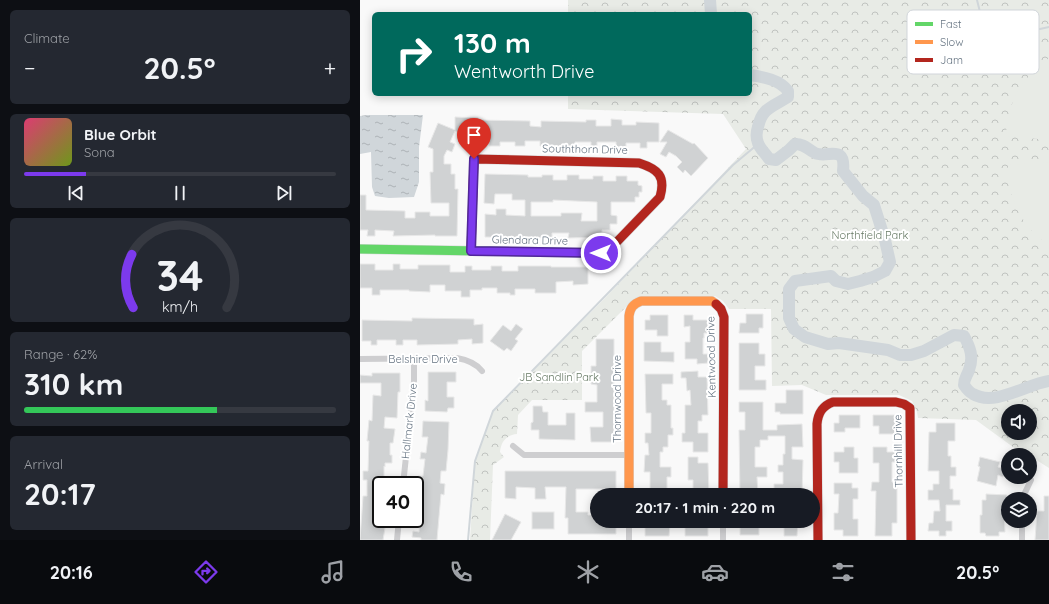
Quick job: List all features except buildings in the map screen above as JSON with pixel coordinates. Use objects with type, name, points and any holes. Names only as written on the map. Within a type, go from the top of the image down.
[{"type":"street","name":"Souththorn Drive","points":[[471,251],[474,159],[640,163],[650,165],[662,178],[663,191],[654,203]]},
{"type":"street","name":"Glendara Drive","points":[[360,249],[601,253],[607,252],[654,203]]},
{"type":"street","name":"Kentwood Drive","points":[[634,304],[641,301],[712,301],[722,310],[724,317],[723,488]]},
{"type":"street","name":"Thornwood Drive","points":[[629,488],[629,309],[634,304]]},
{"type":"street","name":"Hallmark Drive","points":[[404,476],[414,381],[414,358]]},
{"type":"street","name":"Belshire Drive","points":[[360,359],[457,358],[465,359],[478,366],[482,371]]},
{"type":"street","name":"Thornhill Drive","points":[[818,540],[817,424],[820,410],[826,404],[833,402],[896,402],[904,404],[910,408],[911,540]]},
{"type":"street","points":[[513,446],[524,455],[629,455]]},
{"type":"street","points":[[397,540],[398,528]]},
{"type":"street","points":[[629,528],[629,540]]},
{"type":"street","points":[[723,528],[723,540]]},
{"type":"street","points":[[1022,528],[1022,540]]},
{"type":"green space","name":"Northfield Park","points":[[568,0],[1049,0],[1049,468],[1037,460],[1037,448],[1015,448],[1003,440],[1037,440],[1037,404],[1001,404],[1001,438],[976,420],[918,418],[912,401],[899,395],[826,395],[802,385],[772,386],[771,309],[729,309],[723,301],[715,296],[640,296],[633,300],[582,351],[582,400],[532,400],[518,415],[517,434],[507,437],[500,452],[504,457],[493,465],[490,540],[470,540],[475,461],[493,411],[605,298],[746,149],[723,114],[568,109],[568,96],[752,96],[752,12],[568,12]]},
{"type":"green space","points":[[1049,58],[1049,140],[1006,136],[1009,112],[1013,102],[1018,92],[1031,74],[1039,74],[1039,66]]},
{"type":"green space","points":[[1049,162],[1049,245],[1031,230],[1018,211],[1010,189],[1008,165]]},
{"type":"water","points":[[423,115],[419,147],[419,182],[414,197],[389,198],[375,196],[372,187],[371,152],[360,154],[360,116]]},
{"type":"waterway","points":[[710,0],[711,12]]},
{"type":"waterway","points":[[977,0],[980,10]]},
{"type":"waterway","points":[[1039,29],[1049,27]]},
{"type":"waterway","points":[[752,75],[766,78],[781,84],[788,91],[788,97],[765,112],[762,116],[757,131],[758,143],[769,159],[776,160],[795,144],[804,146],[815,153],[835,154],[842,157],[843,171],[863,196],[874,205],[890,262],[885,271],[873,277],[848,284],[836,281],[831,276],[795,281],[789,289],[789,318],[794,329],[805,337],[828,344],[839,343],[888,350],[900,355],[911,355],[924,351],[954,335],[964,336],[970,348],[971,356],[964,385],[972,393],[982,397],[991,398],[1011,394],[1049,381]]},
{"type":"waterway","points":[[468,540],[475,461],[493,411],[733,165],[758,144]]},
{"type":"traffic: fast","points":[[360,249],[601,253],[607,252],[610,249]]},
{"type":"traffic: slow","points":[[629,488],[630,311],[636,303],[641,301],[712,301],[716,304]]},
{"type":"traffic: jam","points":[[471,251],[474,159],[639,163],[656,171],[659,174],[662,184],[660,197],[610,249]]},
{"type":"traffic: jam","points":[[716,304],[721,309],[724,317],[723,488]]},
{"type":"traffic: jam","points":[[818,540],[817,424],[818,416],[821,410],[833,402],[896,402],[904,404],[910,408],[911,540]]},
{"type":"route","points":[[474,159],[471,251],[601,253]]},
{"type":"park label","name":"JB Sandlin Park","points":[[559,377]]}]
